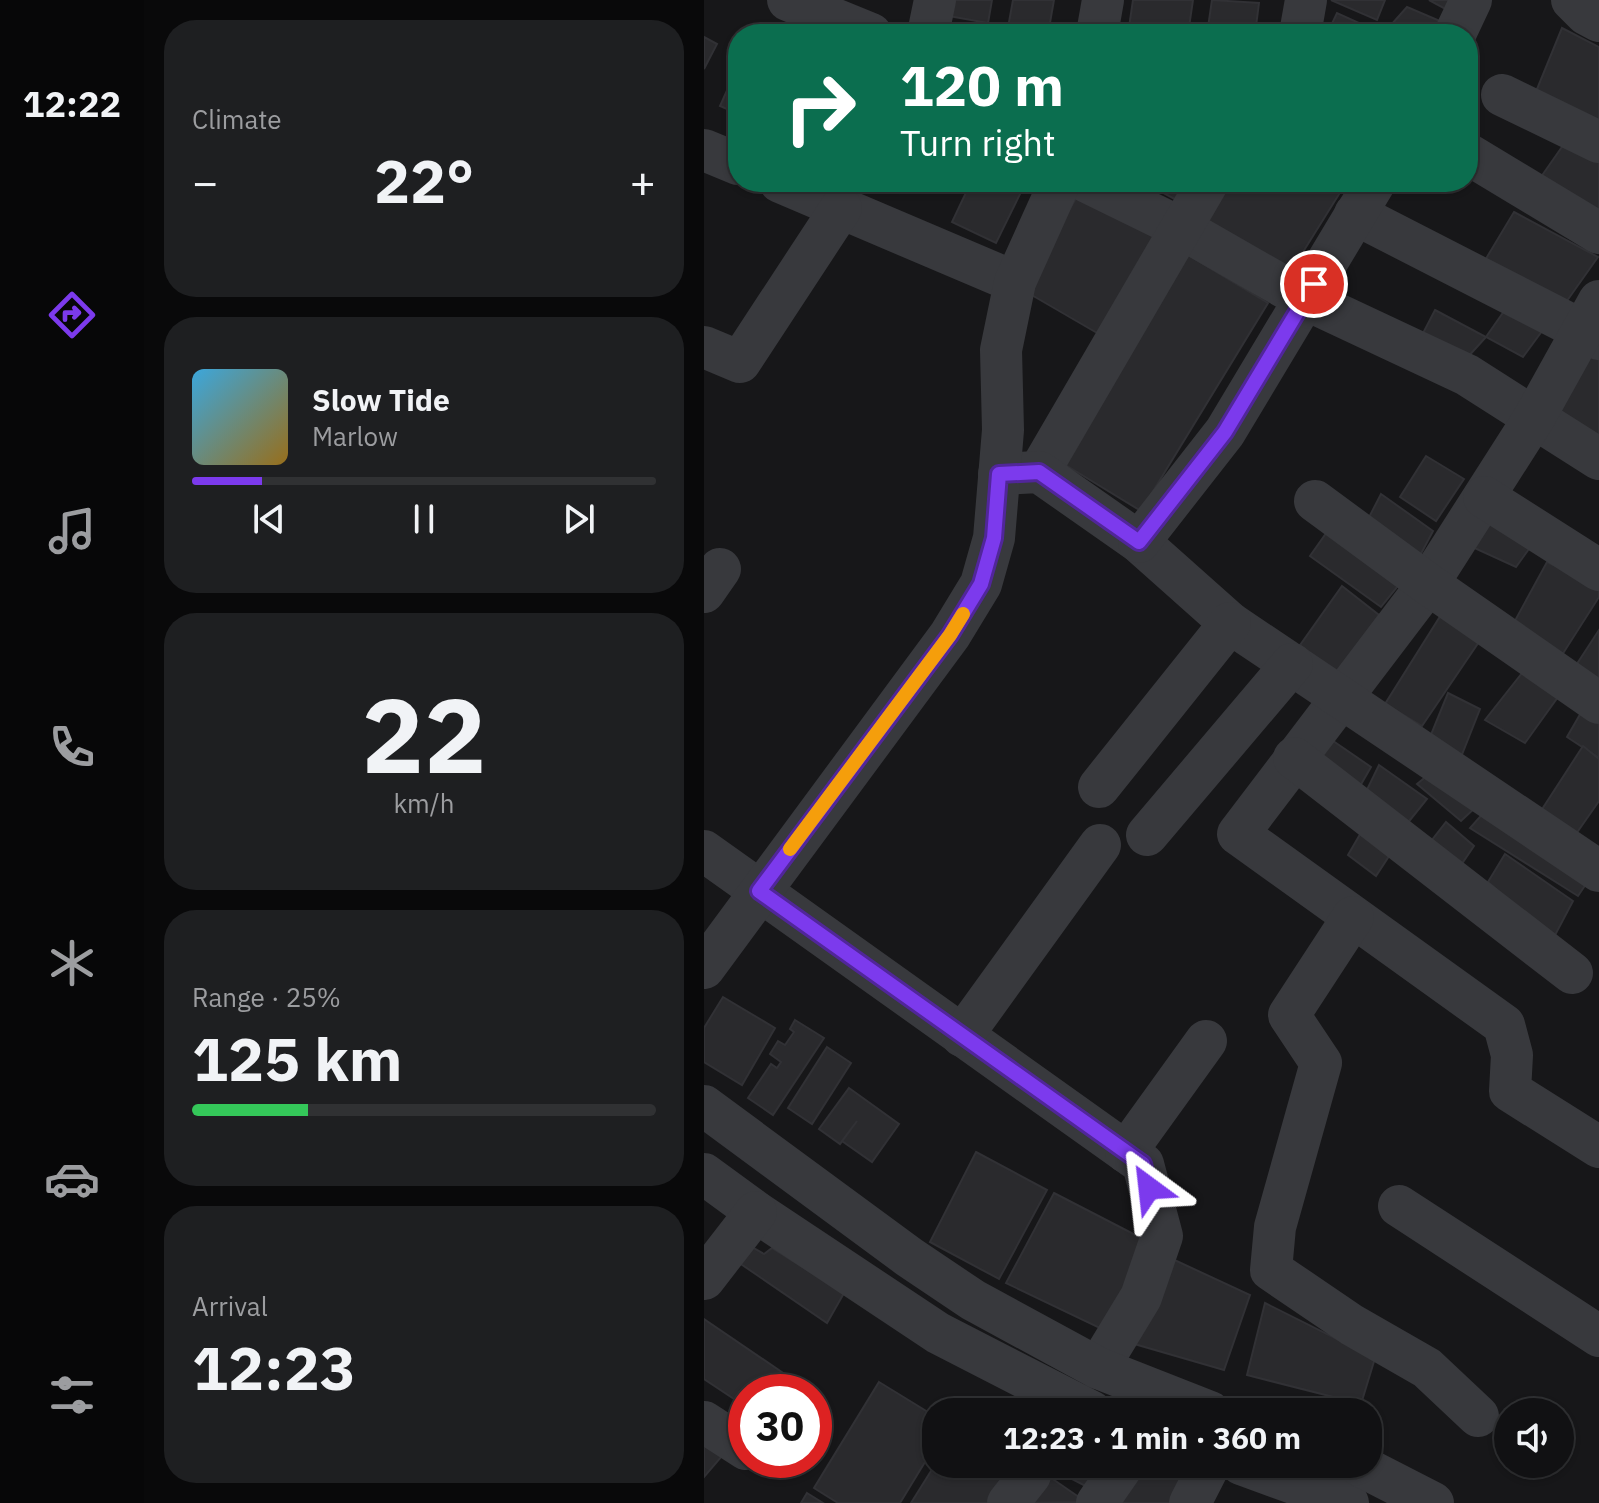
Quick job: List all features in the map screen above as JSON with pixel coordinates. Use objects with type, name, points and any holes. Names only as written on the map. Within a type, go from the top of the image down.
[{"type":"street","points":[[788,0],[847,24]]},
{"type":"street","points":[[930,24],[935,0]]},
{"type":"street","points":[[1099,24],[1103,0]]},
{"type":"street","points":[[1302,24],[1306,0]]},
{"type":"street","points":[[1460,24],[1471,0]]},
{"type":"street","points":[[1572,0],[1586,14],[1599,21]]},
{"type":"street","points":[[1502,95],[1599,142]]},
{"type":"street","points":[[704,150],[728,160]]},
{"type":"street","points":[[1478,160],[1599,233]]},
{"type":"street","points":[[803,192],[1015,282]]},
{"type":"street","points":[[1056,192],[1015,282],[1001,350],[1003,430],[1019,473],[1139,542],[1230,623],[1599,871]]},
{"type":"street","points":[[1107,192],[1181,228],[1305,299],[1467,375],[1599,459]]},
{"type":"street","points":[[704,968],[950,635],[981,584],[994,538],[1019,473],[1202,192]]},
{"type":"street","points":[[1139,542],[1225,432],[1365,198],[1594,323],[1428,584],[1238,834],[1504,1025],[1512,1055],[1510,1091],[1599,1147]]},
{"type":"street","points":[[704,347],[740,362],[841,208]]},
{"type":"street","points":[[1484,497],[1599,570]]},
{"type":"street","points":[[1315,501],[1599,703]]},
{"type":"street","points":[[1099,787],[1230,623]]},
{"type":"street","points":[[1147,835],[1292,664]]},
{"type":"street","points":[[1294,758],[1572,973]]},
{"type":"street","points":[[962,1036],[1100,845]]},
{"type":"street","points":[[704,851],[1143,1164],[1162,1236],[1141,1297],[1098,1368]]},
{"type":"street","points":[[1353,917],[1289,1015],[1321,1063],[1275,1227],[1271,1270],[1352,1325],[1427,1368],[1478,1416]]},
{"type":"street","points":[[1126,1152],[1206,1041]]},
{"type":"street","points":[[704,1106],[921,1266],[973,1300],[1098,1368],[1174,1398]]},
{"type":"street","points":[[704,1174],[938,1333],[1065,1398]]},
{"type":"street","points":[[1399,1206],[1599,1336]]},
{"type":"street","points":[[704,1279],[756,1212]]},
{"type":"street","points":[[704,1422],[728,1437]]},
{"type":"street","points":[[1382,1477],[1433,1503]]},
{"type":"street","points":[[1097,1503],[1114,1478]]},
{"type":"street","points":[[1190,1503],[1203,1478]]},
{"type":"street","points":[[1276,1478],[1331,1500]]},
{"type":"building","points":[[946,0],[992,0],[988,23],[943,15]]},
{"type":"building","points":[[1013,0],[1054,0],[1050,24],[1009,24]]},
{"type":"building","points":[[1133,0],[1193,0],[1189,24],[1129,24]]},
{"type":"building","points":[[1212,0],[1259,3],[1256,24],[1208,24]]},
{"type":"building","points":[[1331,0],[1385,0],[1377,20]]},
{"type":"building","points":[[1429,0],[1455,0],[1449,11]]},
{"type":"building","points":[[1407,7],[1440,21],[1439,24],[1392,24]]},
{"type":"building","points":[[1337,13],[1361,24],[1332,24]]},
{"type":"building","points":[[1562,28],[1599,47],[1599,122],[1535,94]]},
{"type":"building","points":[[704,37],[717,44],[704,69]]},
{"type":"building","points":[[728,88],[728,110],[720,106]]},
{"type":"building","points":[[1564,144],[1599,162],[1599,213],[1536,184]]},
{"type":"building","points":[[966,192],[1021,192],[996,243],[952,222]]},
{"type":"building","points":[[1162,192],[1186,192],[1180,202]]},
{"type":"building","points":[[1224,192],[1340,192],[1288,276],[1204,224]]},
{"type":"building","points":[[1079,193],[1161,241],[1104,337],[1023,290]]},
{"type":"building","points":[[1514,212],[1598,257],[1564,305],[1484,262]]},
{"type":"building","points":[[1180,250],[1268,303],[1141,511],[1054,458]]},
{"type":"building","points":[[1509,304],[1545,327],[1523,357],[1486,337]]},
{"type":"building","points":[[1435,310],[1486,337],[1466,359],[1420,339]]},
{"type":"building","points":[[1588,348],[1599,354],[1599,435],[1552,412]]},
{"type":"building","points":[[1426,456],[1464,479],[1436,521],[1400,497]]},
{"type":"building","points":[[1381,494],[1433,531],[1415,565],[1364,527]]},
{"type":"building","points":[[1483,511],[1534,542],[1516,567],[1470,546]]},
{"type":"building","points":[[1332,525],[1406,576],[1381,607],[1310,556]]},
{"type":"building","points":[[1547,562],[1599,585],[1599,597],[1562,655],[1511,628]]},
{"type":"building","points":[[1342,586],[1379,615],[1336,673],[1298,648]]},
{"type":"building","points":[[1446,607],[1485,633],[1422,726],[1385,704]]},
{"type":"building","points":[[1599,630],[1599,684],[1573,670]]},
{"type":"building","points":[[1526,668],[1563,690],[1525,743],[1485,720]]},
{"type":"building","points":[[1448,693],[1480,709],[1461,757],[1430,737]]},
{"type":"building","points":[[1590,697],[1599,705],[1599,758],[1567,737]]},
{"type":"building","points":[[1323,734],[1371,767],[1356,793],[1305,757]]},
{"type":"building","points":[[1583,746],[1599,759],[1599,801],[1576,834],[1539,814]]},
{"type":"building","points":[[1379,765],[1427,799],[1402,830],[1362,800]]},
{"type":"building","points":[[1434,770],[1479,804],[1461,821],[1417,784]]},
{"type":"building","points":[[1486,810],[1590,878],[1578,896],[1470,828]]},
{"type":"building","points":[[1446,822],[1474,846],[1459,868],[1428,845]]},
{"type":"building","points":[[1366,824],[1395,847],[1376,876],[1348,855]]},
{"type":"building","points":[[1505,854],[1573,901],[1553,939],[1488,882]]},
{"type":"building","points":[[723,997],[775,1028],[742,1085],[704,1062],[704,1028]]},
{"type":"building","points":[[795,1020],[824,1038],[773,1115],[748,1098],[771,1064],[777,1068],[781,1062],[770,1054],[778,1041],[785,1045],[794,1032],[790,1029]]},
{"type":"building","points":[[827,1047],[851,1063],[812,1124],[788,1108]]},
{"type":"building","points":[[849,1088],[899,1124],[872,1162],[842,1141],[840,1144],[819,1129]]},
{"type":"building","points":[[976,1152],[1047,1190],[999,1279],[930,1242]]},
{"type":"building","points":[[1054,1193],[1151,1243],[1106,1331],[1006,1283]]},
{"type":"building","points":[[745,1243],[764,1254],[772,1248],[844,1293],[827,1323],[735,1260]]},
{"type":"building","points":[[1168,1257],[1250,1295],[1224,1370],[1131,1343]]},
{"type":"building","points":[[1265,1303],[1375,1358],[1363,1398],[1337,1398],[1247,1375]]},
{"type":"building","points":[[704,1319],[785,1374],[728,1374],[728,1395],[704,1379]]},
{"type":"building","points":[[879,1382],[922,1408],[922,1467],[900,1503],[838,1503],[814,1488],[820,1478],[832,1478],[832,1459]]},
{"type":"building","points":[[704,1443],[722,1456],[704,1477]]},
{"type":"building","points":[[927,1478],[1016,1478],[996,1503],[911,1503]]},
{"type":"building","points":[[1040,1478],[1051,1478],[1086,1502],[1020,1503]]},
{"type":"building","points":[[1070,1478],[1102,1478],[1095,1491]]},
{"type":"building","points":[[1127,1478],[1188,1478],[1176,1503],[1113,1503]]},
{"type":"building","points":[[807,1493],[823,1503],[801,1503]]},
{"type":"slow traffic","points":[[790,849],[963,614]]},
{"type":"route","points":[[1149,1188],[1143,1164],[759,891],[950,635],[981,584],[994,538],[999,474],[1039,472],[1139,542],[1225,432],[1314,284]]}]
